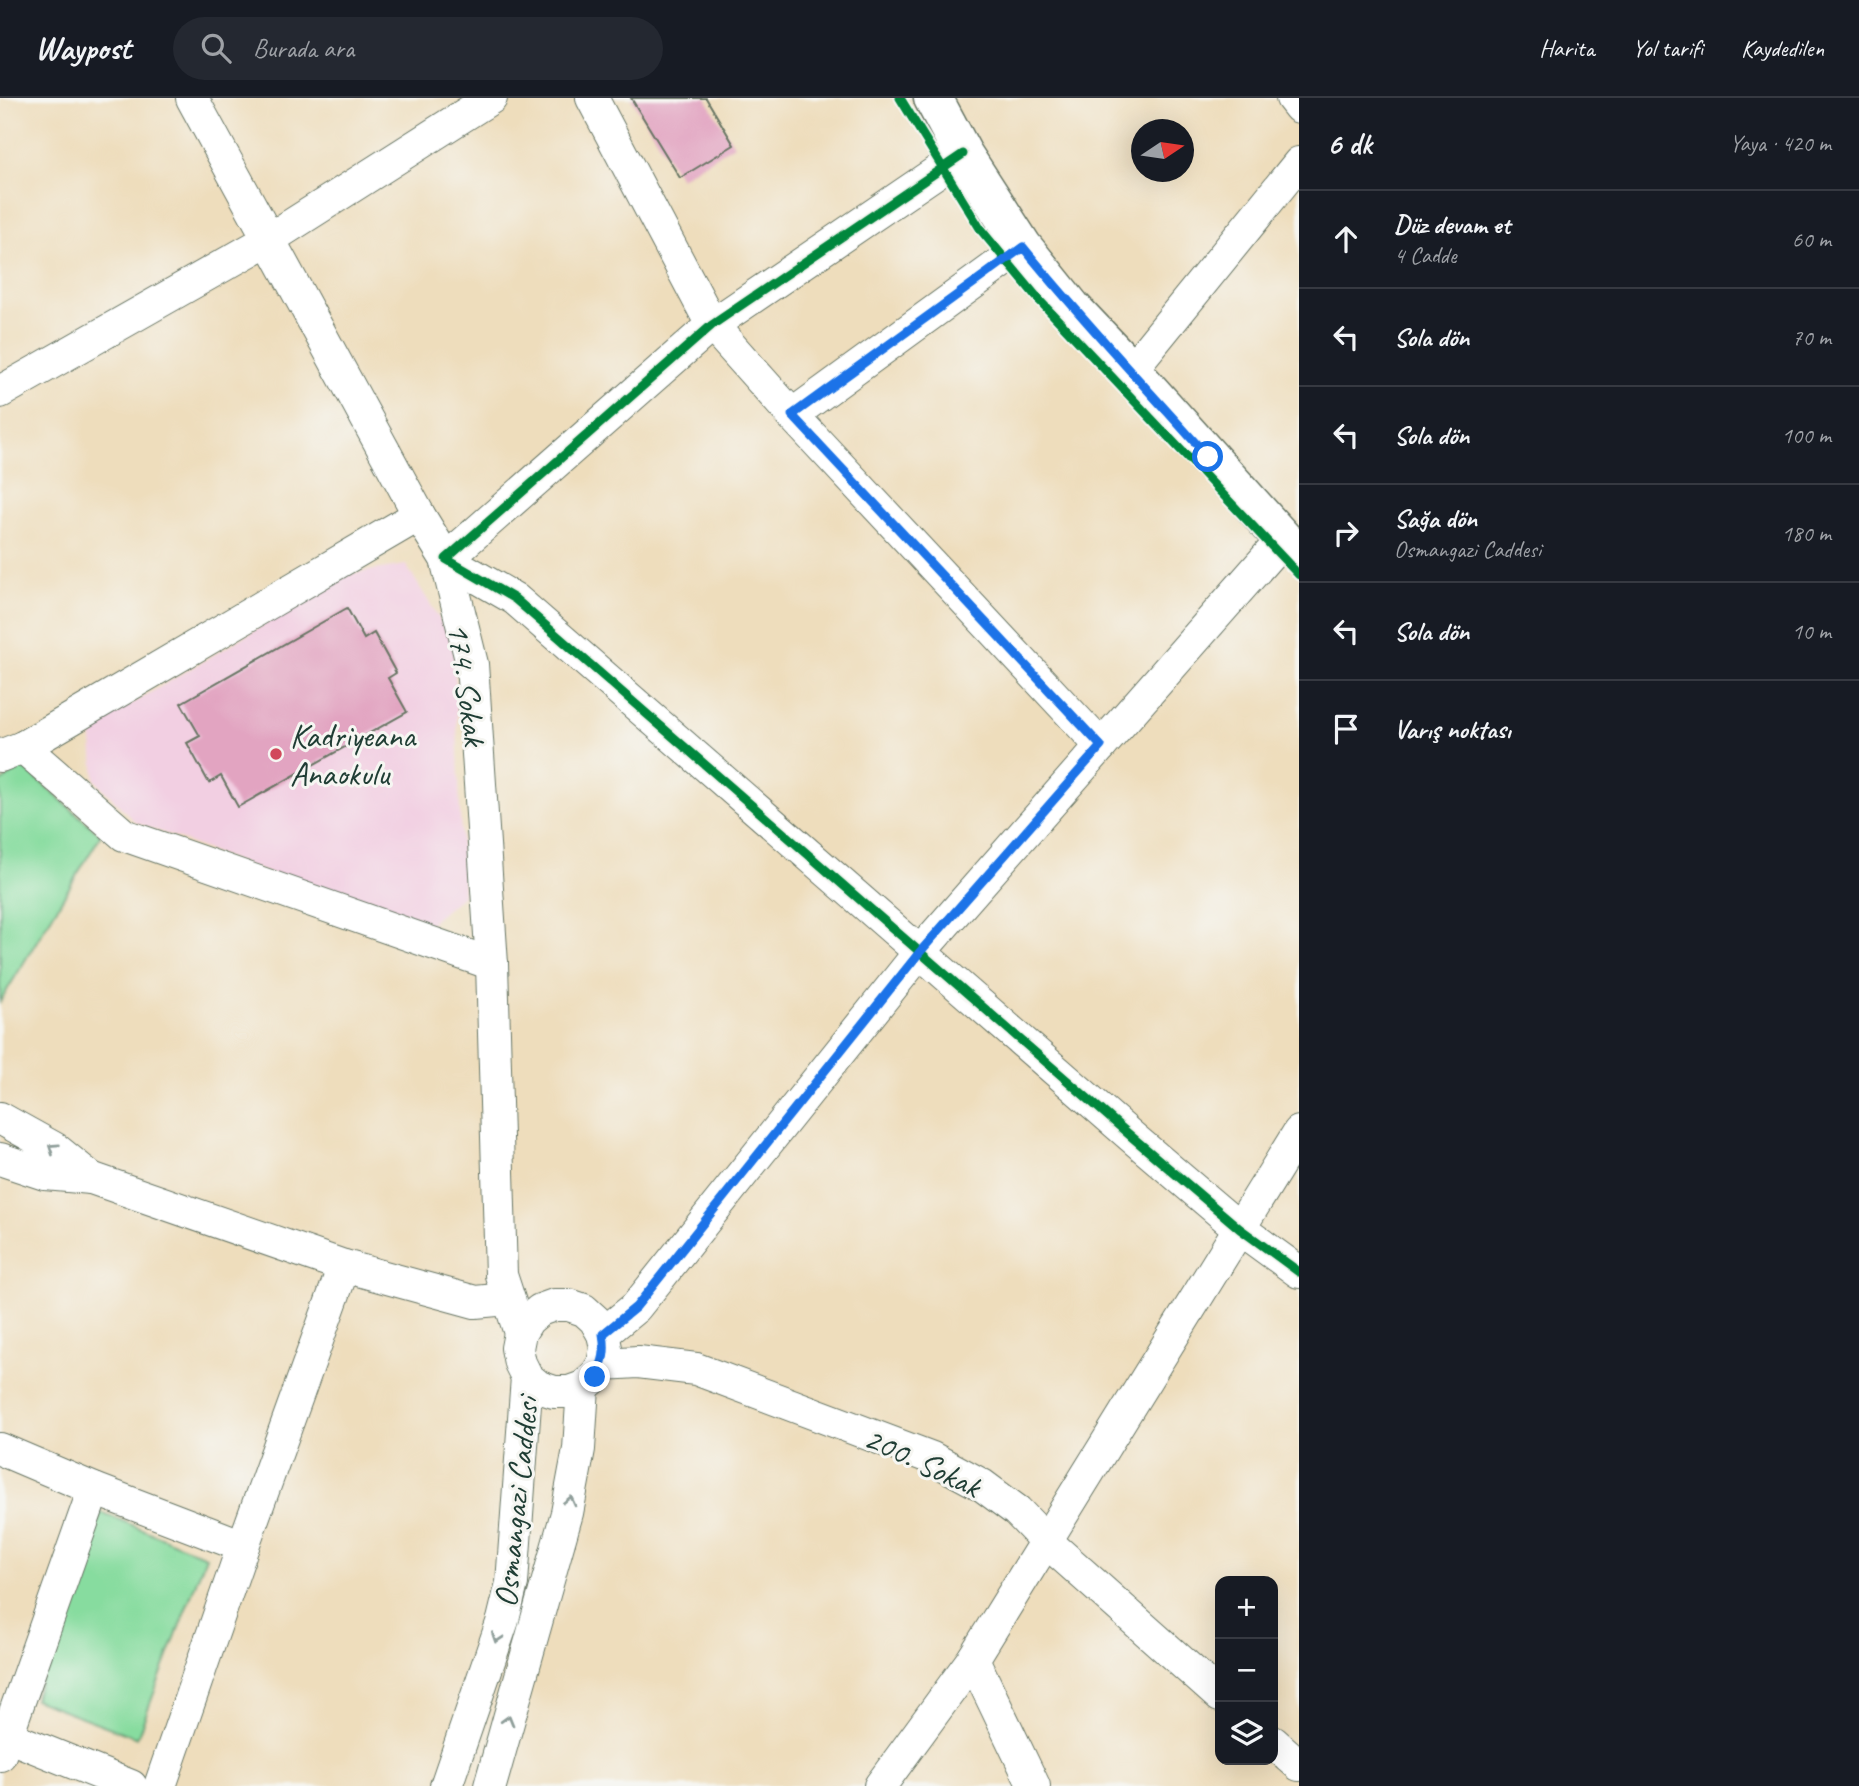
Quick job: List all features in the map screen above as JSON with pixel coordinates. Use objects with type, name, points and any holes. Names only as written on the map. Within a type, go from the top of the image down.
[{"type":"main road","points":[[933,98],[963,154],[1023,247],[1072,308],[1291,546]]},
{"type":"street","name":"174. Sokak","points":[[192,98],[419,515],[446,559],[472,664],[492,964],[501,1275],[520,1333]]},
{"type":"street","points":[[0,391],[268,240],[491,98]]},
{"type":"street","points":[[592,98],[712,325],[792,415],[1101,746]]},
{"type":"street","points":[[1292,98],[1299,107]]},
{"type":"street","points":[[963,154],[712,325],[446,559],[515,600],[1240,1229],[1299,1272]]},
{"type":"street","points":[[1131,370],[1299,163]]},
{"type":"street","points":[[792,415],[1023,247]]},
{"type":"street","points":[[419,515],[12,752],[124,835],[492,964]]},
{"type":"street","points":[[490,1786],[570,1502],[596,1361],[596,1320],[584,1310],[569,1305],[554,1305],[540,1310],[528,1320],[520,1333],[517,1348],[527,1377],[539,1387],[554,1392],[569,1392],[596,1361],[636,1307],[919,953],[1101,746],[1291,546]]},
{"type":"street","points":[[0,1118],[54,1148],[91,1178]]},
{"type":"street","points":[[880,1786],[972,1659],[1299,1132]]},
{"type":"street","points":[[0,1159],[45,1174],[91,1178],[344,1266],[475,1302],[508,1300]]},
{"type":"street","points":[[160,1786],[344,1266]]},
{"type":"street","name":"200. Sokak","points":[[596,1361],[638,1362],[695,1369],[932,1458],[982,1485],[1017,1511],[1046,1542],[1215,1692]]},
{"type":"street","name":"Osmangazi Caddesi","points":[[446,1786],[503,1620],[512,1583],[527,1377]]},
{"type":"street","points":[[0,1449],[93,1489],[243,1546]]},
{"type":"street","points":[[93,1489],[4,1745],[131,1786]]},
{"type":"street","points":[[972,1659],[1034,1786]]},
{"type":"shaded area","name":"Kadriyeana Anaokulu","points":[[406,565],[454,642],[463,895],[420,932],[135,822],[95,780],[91,728],[349,574]]},
{"type":"green space","points":[[23,767],[101,835],[0,1002],[0,783]]},
{"type":"green space","points":[[101,1512],[206,1556],[137,1738],[34,1699]]},
{"type":"building","points":[[631,98],[706,98],[734,145],[680,178]]},
{"type":"building","points":[[347,608],[364,639],[374,633],[396,673],[388,678],[407,712],[238,807],[221,776],[209,783],[187,743],[200,736],[181,703]]},
{"type":"cycle path","points":[[900,98],[981,230],[1040,301],[1299,575]]},
{"type":"cycle path","points":[[963,154],[712,325],[446,559],[515,599],[1132,1137],[1240,1229],[1299,1272]]},
{"type":"place","name":"Kadriyeana Anaokulu","points":[[276,754]]},
{"type":"route","points":[[595,1377],[603,1364],[606,1348],[603,1334],[636,1307],[919,953],[1101,746],[792,415],[1023,247],[1072,308],[1208,457]]}]
